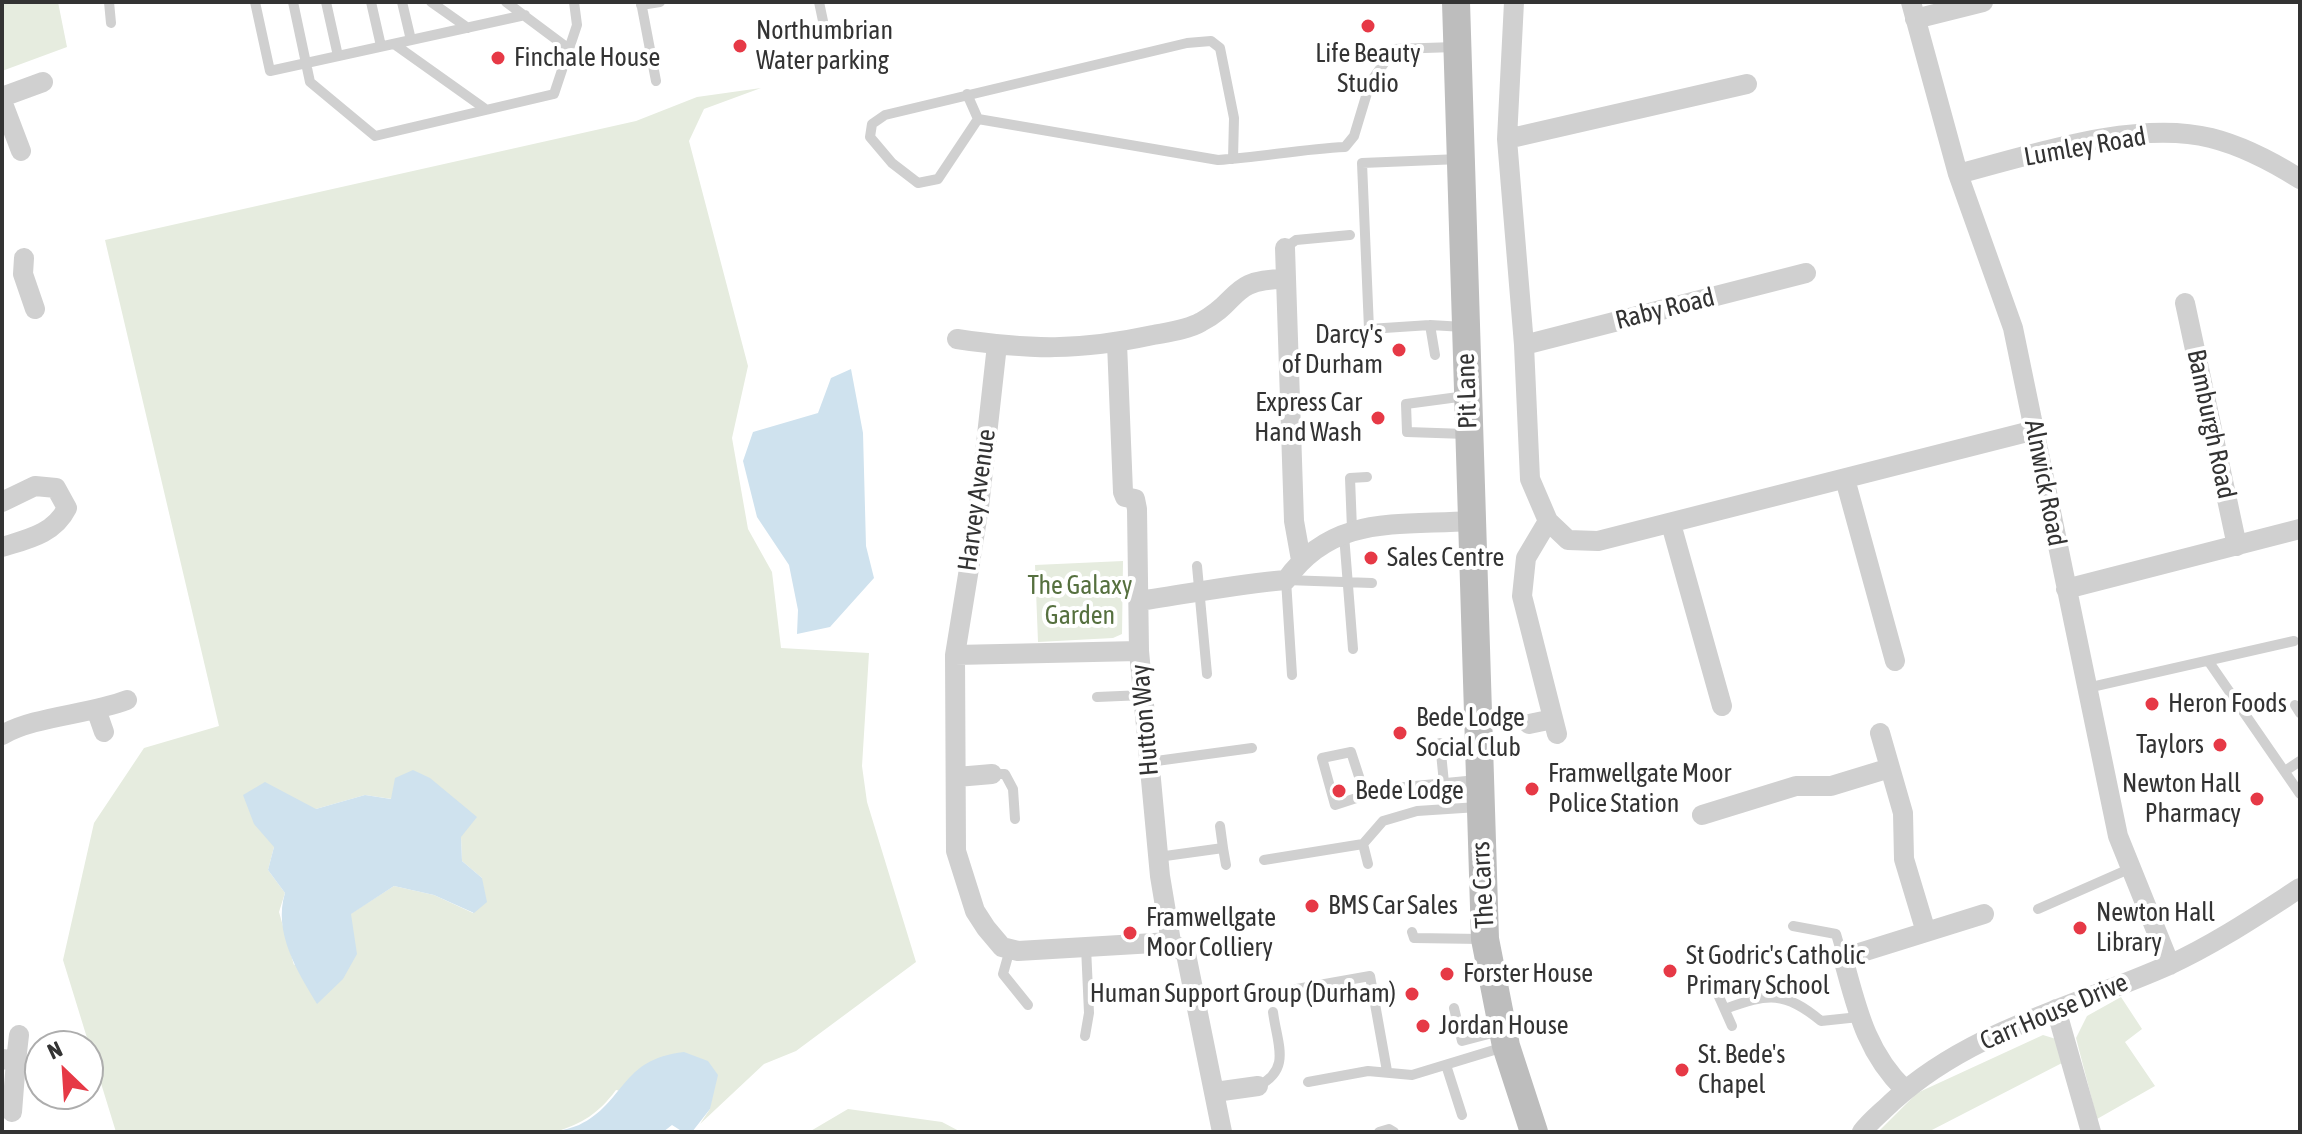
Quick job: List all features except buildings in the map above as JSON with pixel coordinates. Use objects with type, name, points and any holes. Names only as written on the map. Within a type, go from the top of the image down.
[{"type":"street","name":"Pit Lane","points":[[1456,2],[1479,794]]},
{"type":"street","points":[[1514,2],[1507,139],[1524,345],[1530,479],[1548,521],[1568,540],[1598,541],[1671,524],[2035,430]]},
{"type":"street","points":[[1913,10],[1983,2]]},
{"type":"street","name":"Alnwick Road","points":[[1913,10],[1958,174],[2013,328],[2118,836],[2170,965]]},
{"type":"street","points":[[21,151],[2,99],[43,82]]},
{"type":"street","points":[[1507,139],[1747,84]]},
{"type":"street","name":"Lumley Road","points":[[1958,174],[2074,145],[2147,134],[2208,137],[2247,150],[2300,179]]},
{"type":"street","points":[[1285,248],[1294,521],[1301,560]]},
{"type":"street","points":[[2,277],[24,266],[35,309]]},
{"type":"street","name":"Raby Road","points":[[1524,345],[1806,273]]},
{"type":"street","points":[[957,339],[1044,350],[1117,343],[1200,323],[1242,285],[1265,279],[1285,279]]},
{"type":"street","name":"Bamburgh Road","points":[[2185,303],[2237,546]]},
{"type":"street","points":[[1117,343],[1123,492],[1125,497],[1135,499],[1137,509],[1139,601],[1199,593],[1226,584],[1286,580],[1301,560],[1326,540],[1348,531],[1471,521]]},
{"type":"street","name":"Harvey Avenue","points":[[997,345],[979,507],[955,655],[957,777],[959,868],[986,928],[1002,947],[1010,949]]},
{"type":"street","points":[[1845,479],[1895,661]]},
{"type":"street","points":[[2,502],[35,486],[56,488],[67,508],[61,520],[45,533],[2,547]]},
{"type":"street","points":[[1529,724],[1555,726],[1522,596],[1526,558],[1548,521]]},
{"type":"street","points":[[1671,524],[1722,706]]},
{"type":"street","points":[[2066,589],[2300,529]]},
{"type":"street","name":"Hutton Way","points":[[1139,601],[1139,651],[1149,762],[1158,857],[1171,942],[1186,954],[1222,1132]]},
{"type":"street","points":[[955,655],[1139,651]]},
{"type":"street","points":[[2,735],[29,723],[97,712],[127,700]]},
{"type":"street","points":[[97,712],[104,732]]},
{"type":"street","points":[[1880,733],[1903,813],[1904,859],[1926,932]]},
{"type":"street","points":[[1702,815],[1796,786],[1831,786],[1890,768]]},
{"type":"street","points":[[957,777],[992,774]]},
{"type":"street","name":"The Carrs","points":[[1479,794],[1485,939],[1504,1039],[1528,1130]]},
{"type":"street","name":"Carr House Drive","points":[[1862,1132],[1905,1090],[1950,1058],[2056,1009],[2170,965],[2300,888]]},
{"type":"street","points":[[1905,1090],[1878,1060],[1859,1017],[1843,958],[1984,914]]},
{"type":"street","points":[[1010,949],[1171,942]]},
{"type":"street","points":[[2056,1009],[2091,1132]]},
{"type":"street","points":[[12,1112],[9,1060],[19,1035]]},
{"type":"street","points":[[1215,1092],[1258,1086]]},
{"type":"lane","points":[[109,2],[111,23]]},
{"type":"lane","points":[[255,2],[270,71],[525,15]]},
{"type":"lane","points":[[293,2],[310,82],[375,136],[554,94],[577,25],[574,2]]},
{"type":"lane","points":[[326,2],[338,56]]},
{"type":"lane","points":[[371,2],[381,46]]},
{"type":"lane","points":[[402,2],[411,40]]},
{"type":"lane","points":[[431,2],[468,28]]},
{"type":"lane","points":[[506,2],[569,49]]},
{"type":"lane","points":[[656,81],[641,4],[660,2]]},
{"type":"lane","points":[[819,2],[823,21]]},
{"type":"lane","points":[[978,119],[938,179],[918,183],[892,163],[870,137],[872,124],[885,115],[1187,43],[1211,41],[1220,48],[1234,118],[1233,159]]},
{"type":"lane","points":[[394,44],[484,108]]},
{"type":"lane","points":[[978,119],[1218,160],[1345,147],[1354,136],[1370,83],[1394,49],[1457,47]]},
{"type":"lane","points":[[967,94],[978,119]]},
{"type":"lane","points":[[1462,159],[1362,163],[1369,329],[1430,325],[1465,327]]},
{"type":"lane","points":[[1285,248],[1296,240],[1350,235]]},
{"type":"lane","points":[[1430,325],[1435,355]]},
{"type":"lane","points":[[1467,396],[1406,404],[1407,432],[1468,434]]},
{"type":"lane","points":[[1353,649],[1348,531],[1350,478],[1367,477]]},
{"type":"lane","points":[[1197,566],[1207,674]]},
{"type":"lane","points":[[1292,675],[1286,580],[1349,580],[1357,585],[1372,583]]},
{"type":"lane","points":[[2087,688],[2294,641]]},
{"type":"lane","points":[[2209,662],[2300,794]]},
{"type":"lane","points":[[1097,697],[1144,695]]},
{"type":"lane","points":[[1440,743],[1444,783]]},
{"type":"lane","points":[[1149,762],[1252,748]]},
{"type":"lane","points":[[1365,795],[1351,752],[1322,758],[1335,805],[1384,789],[1444,783],[1479,794]]},
{"type":"lane","points":[[2285,771],[2300,761]]},
{"type":"lane","points":[[992,774],[1005,774],[1010,782],[1015,819]]},
{"type":"lane","points":[[1264,860],[1363,844],[1383,821],[1479,794]]},
{"type":"lane","points":[[1220,826],[1226,865]]},
{"type":"lane","points":[[1363,844],[1368,864]]},
{"type":"lane","points":[[1158,857],[1223,848]]},
{"type":"lane","points":[[2038,909],[2129,869]]},
{"type":"lane","points":[[1793,926],[1836,934],[1843,958]]},
{"type":"lane","points":[[1412,932],[1414,938],[1485,939]]},
{"type":"lane","points":[[1085,1036],[1089,1013],[1086,947]]},
{"type":"lane","points":[[1010,949],[1003,974],[1028,1005]]},
{"type":"lane","points":[[1291,990],[1370,976],[1387,1071]]},
{"type":"lane","points":[[1716,990],[1732,1026]]},
{"type":"lane","points":[[1725,1009],[1750,1000],[1778,996],[1801,1004],[1821,1021],[1859,1017]]},
{"type":"lane","points":[[1454,1008],[1462,1041],[1504,1039]]},
{"type":"lane","points":[[1258,1086],[1273,1078],[1280,1067],[1273,1012]]},
{"type":"lane","points":[[1308,1082],[1387,1071],[1412,1075],[1446,1065],[1504,1039]]},
{"type":"lane","points":[[1446,1065],[1462,1115]]},
{"type":"lane","points":[[1379,1132],[1389,1129],[1394,1132]]},
{"type":"green space","points":[[2,2],[58,2],[67,47],[2,71]]},
{"type":"green space","points":[[761,88],[704,109],[689,141],[748,366],[732,438],[748,529],[772,572],[781,648],[869,653],[862,766],[867,802],[916,962],[796,1051],[764,1064],[700,1124],[710,1109],[616,1090],[589,1117],[555,1132],[116,1132],[104,1093],[104,1030],[85,1030],[63,960],[94,823],[144,748],[219,726],[105,240],[636,121],[697,97]],"holes":[[[365,795],[392,799],[461,837],[462,861],[482,878],[473,913],[434,895],[394,886],[350,914],[294,965],[279,912],[285,893],[268,870],[274,847],[316,809]]]},
{"type":"green space","name":"The Galaxy Garden","points":[[1123,561],[1122,634],[1113,638],[1038,642],[1035,565]]},
{"type":"green space","points":[[2121,997],[2142,1029],[2125,1042],[2155,1086],[2097,1119],[2076,1038],[2087,1016]]},
{"type":"green space","points":[[2043,1035],[2056,1039],[2062,1063],[1928,1132],[1878,1132],[1917,1093]]},
{"type":"green space","points":[[848,1109],[942,1122],[961,1132],[809,1132]]},
{"type":"water","points":[[851,369],[863,433],[866,546],[874,578],[830,627],[797,634],[798,610],[789,565],[757,517],[743,461],[753,432],[818,413],[831,378]]},
{"type":"water","points":[[413,770],[430,778],[477,817],[461,837],[462,861],[482,878],[487,902],[474,913],[434,895],[394,886],[351,914],[357,954],[343,979],[317,1004],[295,965],[285,937],[282,908],[285,893],[268,870],[274,847],[254,824],[243,795],[265,782],[316,809],[365,795],[391,799],[395,778]]},
{"type":"water","points":[[684,1052],[708,1061],[718,1075],[710,1109],[692,1132],[683,1132],[672,1125],[663,1132],[555,1132],[579,1125],[594,1116],[647,1063]]},
{"type":"place","name":"Life Beauty Studio","points":[[1368,26]]},
{"type":"place","name":"Northumbrian Water parking","points":[[740,46]]},
{"type":"place","name":"Finchale House","points":[[498,58]]},
{"type":"place","name":"Darcy's of Durham","points":[[1399,350]]},
{"type":"place","name":"Express Car Hand Wash","points":[[1378,418]]},
{"type":"place","name":"Sales Centre","points":[[1371,558]]},
{"type":"place","name":"Heron Foods","points":[[2152,704]]},
{"type":"place","name":"Bede Lodge Social Club","points":[[1400,733]]},
{"type":"place","name":"Taylors","points":[[2220,745]]},
{"type":"place","name":"Framwellgate Moor Police Station","points":[[1532,789]]},
{"type":"place","name":"Bede Lodge","points":[[1339,791]]},
{"type":"place","name":"Newton Hall Pharmacy","points":[[2257,799]]},
{"type":"place","name":"BMS Car Sales","points":[[1312,906]]},
{"type":"place","name":"Newton Hall Library","points":[[2080,928]]},
{"type":"place","name":"Framwellgate Moor Colliery","points":[[1130,933]]},
{"type":"place","name":"St Godric's Catholic Primary School","points":[[1670,971]]},
{"type":"place","name":"Forster House","points":[[1447,974]]},
{"type":"place","name":"Human Support Group (Durham)","points":[[1412,994]]},
{"type":"place","name":"Jordan House","points":[[1423,1026]]},
{"type":"place","name":"St. Bede's Chapel","points":[[1682,1070]]}]
